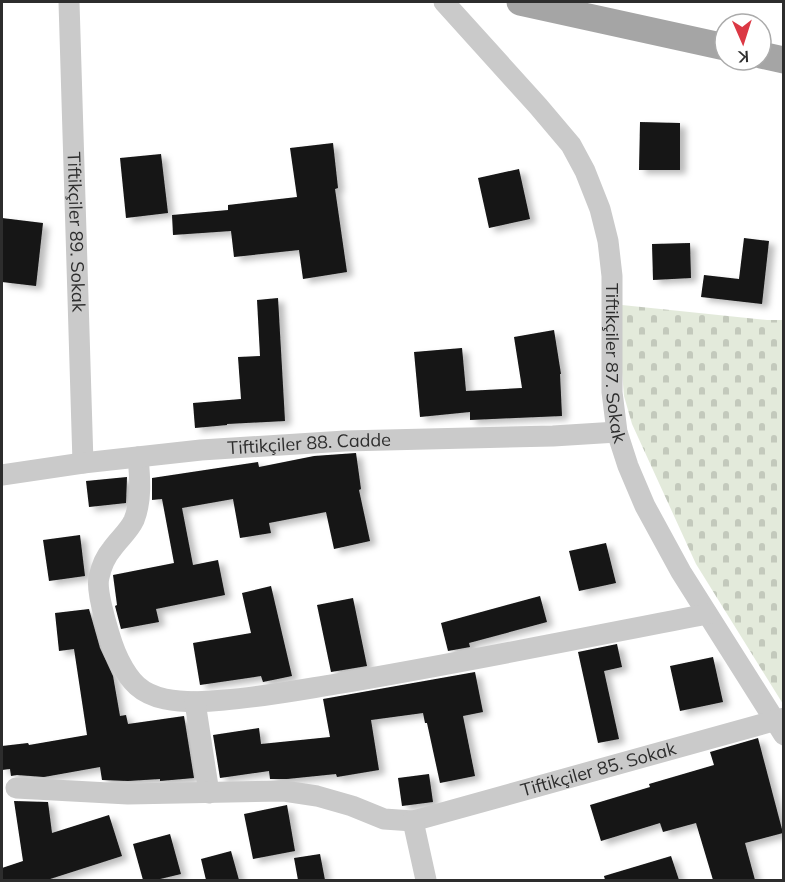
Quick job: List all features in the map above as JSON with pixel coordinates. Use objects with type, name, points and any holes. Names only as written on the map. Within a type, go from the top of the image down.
[{"type":"main road","points":[[520,2],[713,44]]},
{"type":"street","name":"Tiftikçiler 89. Sokak","points":[[69,2],[83,463]]},
{"type":"street","name":"Tiftikçiler 87. Sokak","points":[[444,2],[571,145],[588,181],[600,209],[608,241],[612,276],[612,393],[617,432],[628,466],[645,506],[681,572],[706,614],[780,725]]},
{"type":"street","name":"Tiftikçiler 88. Cadde","points":[[2,475],[83,463],[201,450],[345,441],[553,436],[617,432]]},
{"type":"street","points":[[138,457],[139,505],[133,521],[104,562],[98,579],[101,605],[118,659],[128,676],[141,691],[166,699],[195,702],[250,698],[391,675],[706,614]]},
{"type":"street","points":[[195,702],[209,793]]},
{"type":"street","name":"Tiftikçiler 85. Sokak","points":[[16,788],[128,794],[284,791],[317,796],[352,806],[384,819],[413,821],[780,725]]},
{"type":"street","points":[[413,821],[426,880]]},
{"type":"green space","points":[[622,305],[783,320],[783,704],[696,564],[632,424],[624,396],[621,360]]},
{"type":"building","points":[[640,122],[680,123],[680,170],[639,170]]},
{"type":"building","points":[[333,143],[338,188],[335,189],[347,272],[303,279],[299,250],[234,257],[231,231],[173,235],[172,215],[228,210],[228,205],[297,197],[290,148]]},
{"type":"building","points":[[161,154],[168,213],[126,218],[120,158]]},
{"type":"building","points":[[519,169],[530,219],[489,228],[478,178]]},
{"type":"building","points":[[2,218],[43,223],[36,286],[2,282]]},
{"type":"building","points":[[744,238],[769,241],[762,304],[701,297],[704,275],[739,279]]},
{"type":"building","points":[[690,243],[691,278],[653,280],[652,244]]},
{"type":"building","points":[[278,298],[285,421],[195,428],[193,403],[241,399],[238,357],[260,356],[257,300]]},
{"type":"building","points":[[554,330],[561,374],[562,416],[470,420],[470,412],[420,417],[414,352],[462,348],[466,391],[522,388],[514,337]]},
{"type":"building","points":[[356,453],[361,489],[359,490],[370,541],[334,549],[326,512],[269,523],[271,533],[240,538],[233,499],[182,508],[193,565],[218,560],[225,595],[156,609],[159,622],[121,629],[115,606],[117,605],[113,575],[174,563],[162,499],[152,500],[152,478],[258,462],[259,467],[314,456]]},
{"type":"building","points":[[127,477],[126,503],[89,507],[86,481]]},
{"type":"building","points":[[80,535],[85,576],[49,581],[43,540]]},
{"type":"building","points":[[606,543],[616,583],[579,591],[569,551]]},
{"type":"building","points":[[271,586],[292,676],[263,682],[261,676],[200,685],[193,643],[251,633],[242,593]]},
{"type":"building","points":[[540,596],[547,622],[469,643],[470,647],[448,651],[441,623]]},
{"type":"building","points":[[353,598],[367,666],[331,672],[317,605]]},
{"type":"building","points":[[89,609],[100,648],[113,676],[120,716],[126,715],[128,724],[184,716],[194,778],[160,781],[160,779],[102,780],[100,767],[44,777],[11,776],[10,769],[2,770],[2,746],[28,743],[29,745],[87,735],[74,649],[59,651],[55,613]]},
{"type":"building","points":[[617,644],[622,667],[604,671],[619,739],[598,743],[578,652]]},
{"type":"building","points":[[713,657],[723,702],[680,711],[670,666]]},
{"type":"building","points":[[475,672],[483,712],[463,716],[475,776],[440,783],[423,713],[371,720],[379,770],[337,777],[336,774],[270,779],[269,771],[220,778],[213,735],[259,728],[261,744],[330,737],[323,699]]},
{"type":"building","points":[[758,738],[783,833],[745,843],[755,880],[713,880],[696,823],[663,832],[660,823],[601,841],[590,805],[650,787],[649,784],[714,765],[710,752]]},
{"type":"building","points":[[429,774],[433,802],[402,806],[398,778]]},
{"type":"building","points":[[14,801],[48,802],[52,833],[109,815],[122,856],[47,880],[2,880],[2,868],[23,861]]},
{"type":"building","points":[[287,805],[295,851],[253,859],[244,814]]},
{"type":"building","points":[[170,834],[181,874],[156,880],[143,880],[133,844]]},
{"type":"building","points":[[231,851],[239,880],[206,880],[201,859]]},
{"type":"building","points":[[320,854],[325,880],[298,880],[294,858]]},
{"type":"building","points":[[671,856],[679,880],[605,880],[604,876]]}]
